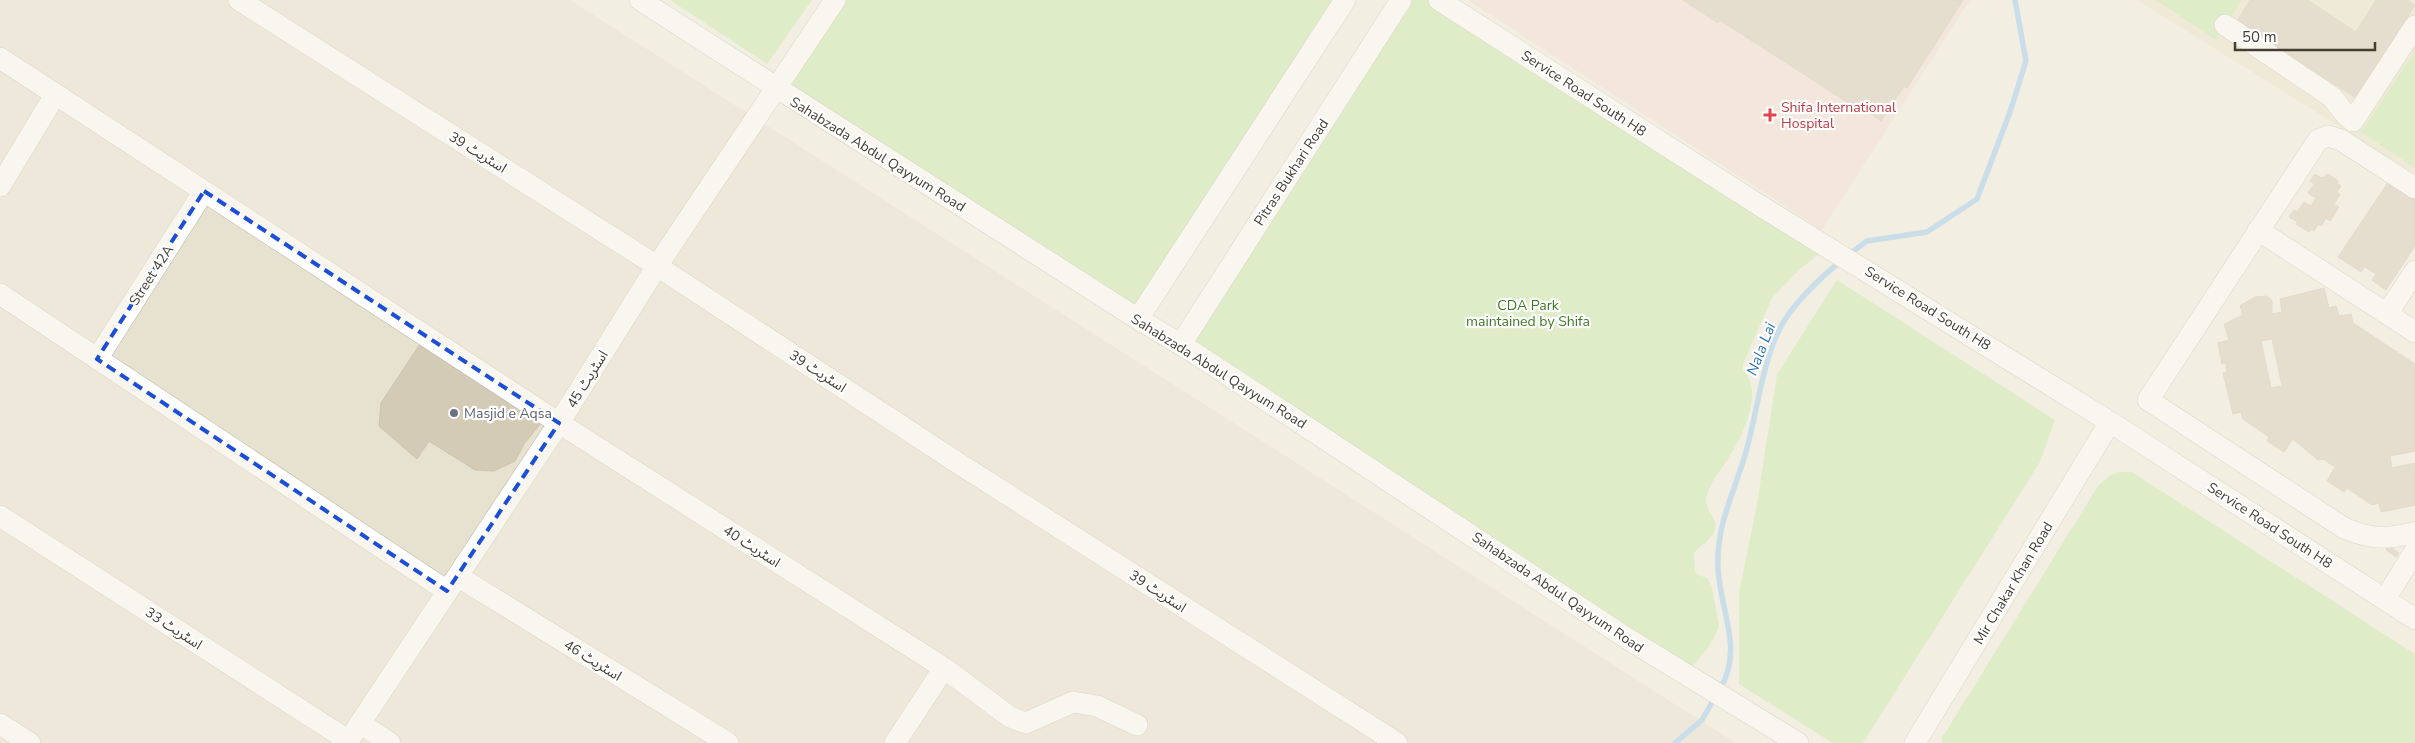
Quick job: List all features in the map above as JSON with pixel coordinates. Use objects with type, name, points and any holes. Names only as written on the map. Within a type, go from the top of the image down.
[{"type":"street","name":"اسٹریٹ 39","points":[[239,0],[1397,743]]},
{"type":"street","name":"Sahabzada Abdul Qayyum Road","points":[[640,0],[774,88],[1138,319],[1181,344],[1624,637],[1754,718],[1798,743]]},
{"type":"street","name":"اسٹریٹ 45","points":[[352,736],[559,423],[656,266],[835,0]]},
{"type":"street","points":[[1138,319],[1345,0]]},
{"type":"street","name":"Pitras Bukhari Road","points":[[1181,344],[1401,0]]},
{"type":"street","name":"Service Road South H8","points":[[1439,0],[1759,205],[2110,422],[2415,619]]},
{"type":"street","points":[[2226,25],[2332,97],[2345,114],[2353,120],[2415,26]]},
{"type":"street","name":"اسٹریٹ 40","points":[[0,58],[559,423],[944,668],[1010,717],[1026,723],[1073,702],[1097,706],[1138,725]]},
{"type":"street","points":[[0,186],[56,95]]},
{"type":"street","points":[[2415,188],[2341,140],[2334,137],[2323,137],[2311,148],[2148,400],[2344,528],[2373,538],[2384,539],[2415,532]]},
{"type":"street","name":"Street 42A","points":[[97,359],[204,191]]},
{"type":"street","points":[[2258,230],[2415,332]]},
{"type":"street","points":[[2387,314],[2415,271]]},
{"type":"street","name":"اسٹریٹ 46","points":[[0,294],[97,359],[453,584],[728,743]]},
{"type":"street","name":"Mir Chakar Khan Road","points":[[1915,743],[2110,422]]},
{"type":"street","name":"اسٹریٹ 33","points":[[0,516],[352,736],[390,743]]},
{"type":"street","points":[[2385,599],[2415,551]]},
{"type":"street","points":[[895,743],[944,668]]},
{"type":"street","points":[[0,724],[30,743]]},
{"type":"highlighted area","points":[[204,191],[559,423],[447,591],[97,359]]},
{"type":"shaded area","points":[[0,0],[570,0],[1736,743],[0,743]]},
{"type":"shaded area","name":"Shifa International Hospital","points":[[1468,0],[1970,0],[1822,230]]},
{"type":"shaded area","points":[[2137,0],[2415,0],[2415,174]]},
{"type":"green space","points":[[670,0],[812,0],[767,64]]},
{"type":"green space","points":[[835,0],[1345,0],[1138,319],[775,88]]},
{"type":"green space","name":"CDA Park maintained by Shifa","points":[[1401,0],[1438,0],[1828,247],[1800,269],[1772,298],[1743,364],[1743,370],[1749,378],[1752,388],[1750,409],[1739,440],[1712,483],[1707,495],[1707,505],[1714,519],[1715,529],[1709,539],[1694,553],[1697,574],[1708,579],[1712,587],[1719,627],[1708,648],[1685,675],[1181,344]]},
{"type":"green space","points":[[2156,0],[2242,0],[2216,40]]},
{"type":"green space","points":[[2415,51],[2415,168],[2361,132]]},
{"type":"green space","points":[[1837,280],[2055,420],[2040,462],[1863,743],[1833,743],[1739,684],[1739,593],[1757,504],[1777,374]]},
{"type":"green space","points":[[2132,472],[2415,654],[2415,743],[1942,743],[1942,738],[2098,486],[2110,475]]},
{"type":"building","name":"Shifa International Hospital","points":[[1683,0],[1963,0],[1907,88],[1904,86],[1881,121],[1866,111],[1864,113],[1720,20],[1718,23]]},
{"type":"building","points":[[2250,0],[2308,0],[2356,32],[2376,0],[2407,0],[2415,5],[2356,98],[2237,21]]},
{"type":"building","points":[[2315,174],[2322,178],[2328,174],[2338,181],[2337,183],[2341,186],[2337,192],[2340,195],[2334,204],[2339,207],[2330,221],[2326,218],[2321,226],[2318,224],[2314,231],[2311,229],[2309,232],[2289,217],[2294,210],[2297,212],[2304,202],[2311,206],[2316,198],[2308,193],[2314,184],[2310,181]]},
{"type":"building","points":[[2391,178],[2415,195],[2415,246],[2386,290],[2372,280],[2376,274],[2365,267],[2361,272],[2338,257]]},
{"type":"building","points":[[2324,288],[2329,308],[2336,306],[2339,316],[2351,314],[2353,323],[2415,364],[2415,451],[2390,456],[2392,468],[2415,463],[2415,505],[2381,512],[2379,503],[2372,505],[2347,488],[2344,492],[2327,481],[2335,467],[2323,459],[2318,460],[2293,439],[2284,452],[2267,441],[2269,437],[2243,419],[2241,412],[2233,414],[2223,373],[2227,372],[2226,363],[2222,364],[2218,343],[2229,340],[2224,324],[2243,315],[2240,306],[2255,297],[2266,296],[2272,300],[2272,314],[2282,312],[2280,299]],"holes":[[[2272,339],[2282,386],[2271,388],[2261,341]]]},
{"type":"building","name":"Masjid e Aqsa","points":[[420,344],[542,422],[524,444],[515,461],[494,471],[475,470],[429,441],[417,459],[379,426],[381,403]]},
{"type":"building","points":[[2388,546],[2399,553],[2396,557],[2386,550]]},
{"type":"waterway","name":"Nala Lai","points":[[1848,255],[1867,241],[1927,232],[1977,199],[2010,112],[2026,61],[2015,0]]},
{"type":"waterway","name":"Nala Lai","points":[[1720,689],[1727,674],[1730,659],[1729,630],[1718,568],[1720,536],[1723,521],[1743,463],[1766,366],[1777,335],[1796,304],[1825,274],[1841,261]]},
{"type":"waterway","name":"Nala Lai","points":[[1675,743],[1702,720],[1715,697]]},
{"type":"place","name":"Shifa International Hospital","points":[[1770,115]]},
{"type":"place","name":"Masjid e Aqsa","points":[[454,413]]}]
